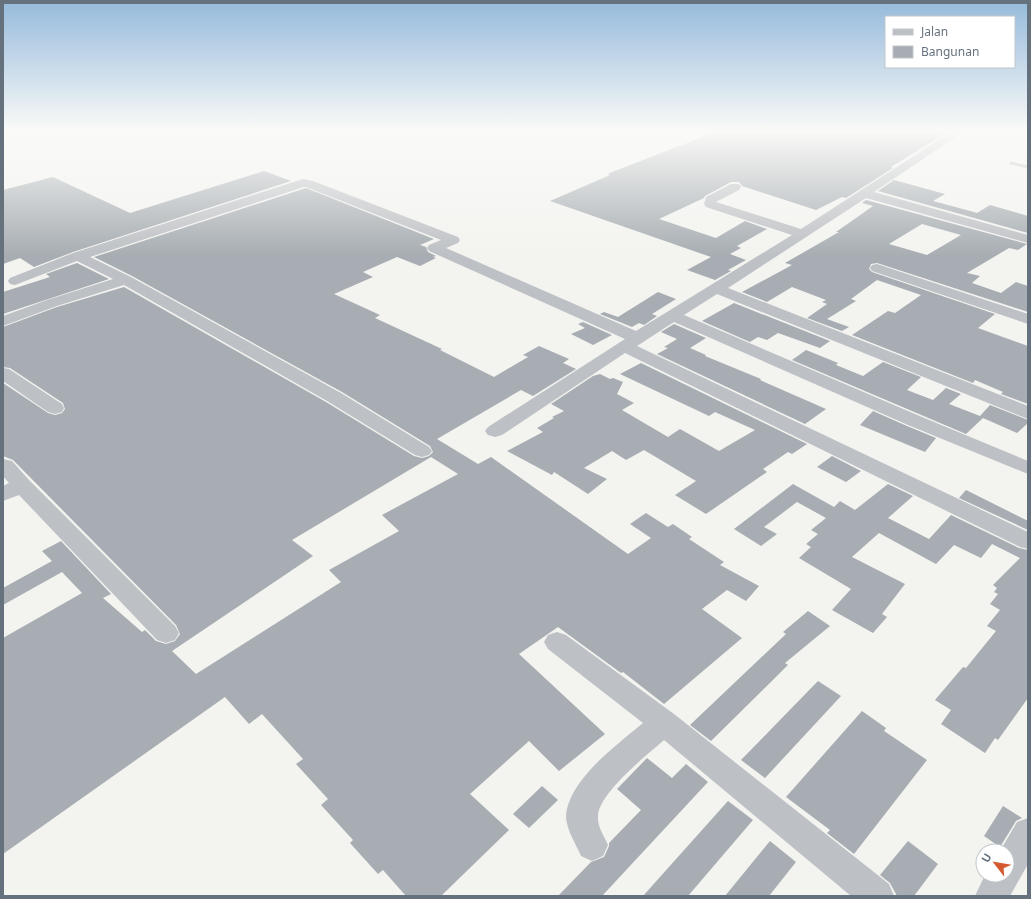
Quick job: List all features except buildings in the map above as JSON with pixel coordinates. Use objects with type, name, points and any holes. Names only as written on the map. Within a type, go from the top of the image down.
[{"type":"street","points":[[495,431],[630,342],[803,234],[899,172]]},
{"type":"street","points":[[15,281],[78,256],[303,183],[453,240],[434,248],[630,342],[1028,541]]},
{"type":"street","points":[[735,187],[710,200],[710,204],[803,234]]},
{"type":"street","points":[[866,194],[1028,239]]},
{"type":"street","points":[[78,256],[126,280],[334,398],[422,451]]},
{"type":"street","points":[[877,268],[1028,319]]},
{"type":"street","points":[[3,321],[52,303],[126,280]]},
{"type":"street","points":[[715,288],[1028,414]]},
{"type":"street","points":[[673,316],[915,421],[1028,468]]},
{"type":"street","points":[[3,374],[55,408]]},
{"type":"street","points":[[5,465],[12,490],[166,633]]},
{"type":"street","points":[[557,642],[664,723],[877,896]]},
{"type":"street","points":[[592,845],[586,833],[582,815],[587,799],[600,779],[664,723]]},
{"type":"street","points":[[1015,856],[1028,833]]},
{"type":"street","points":[[992,896],[999,883]]}]
